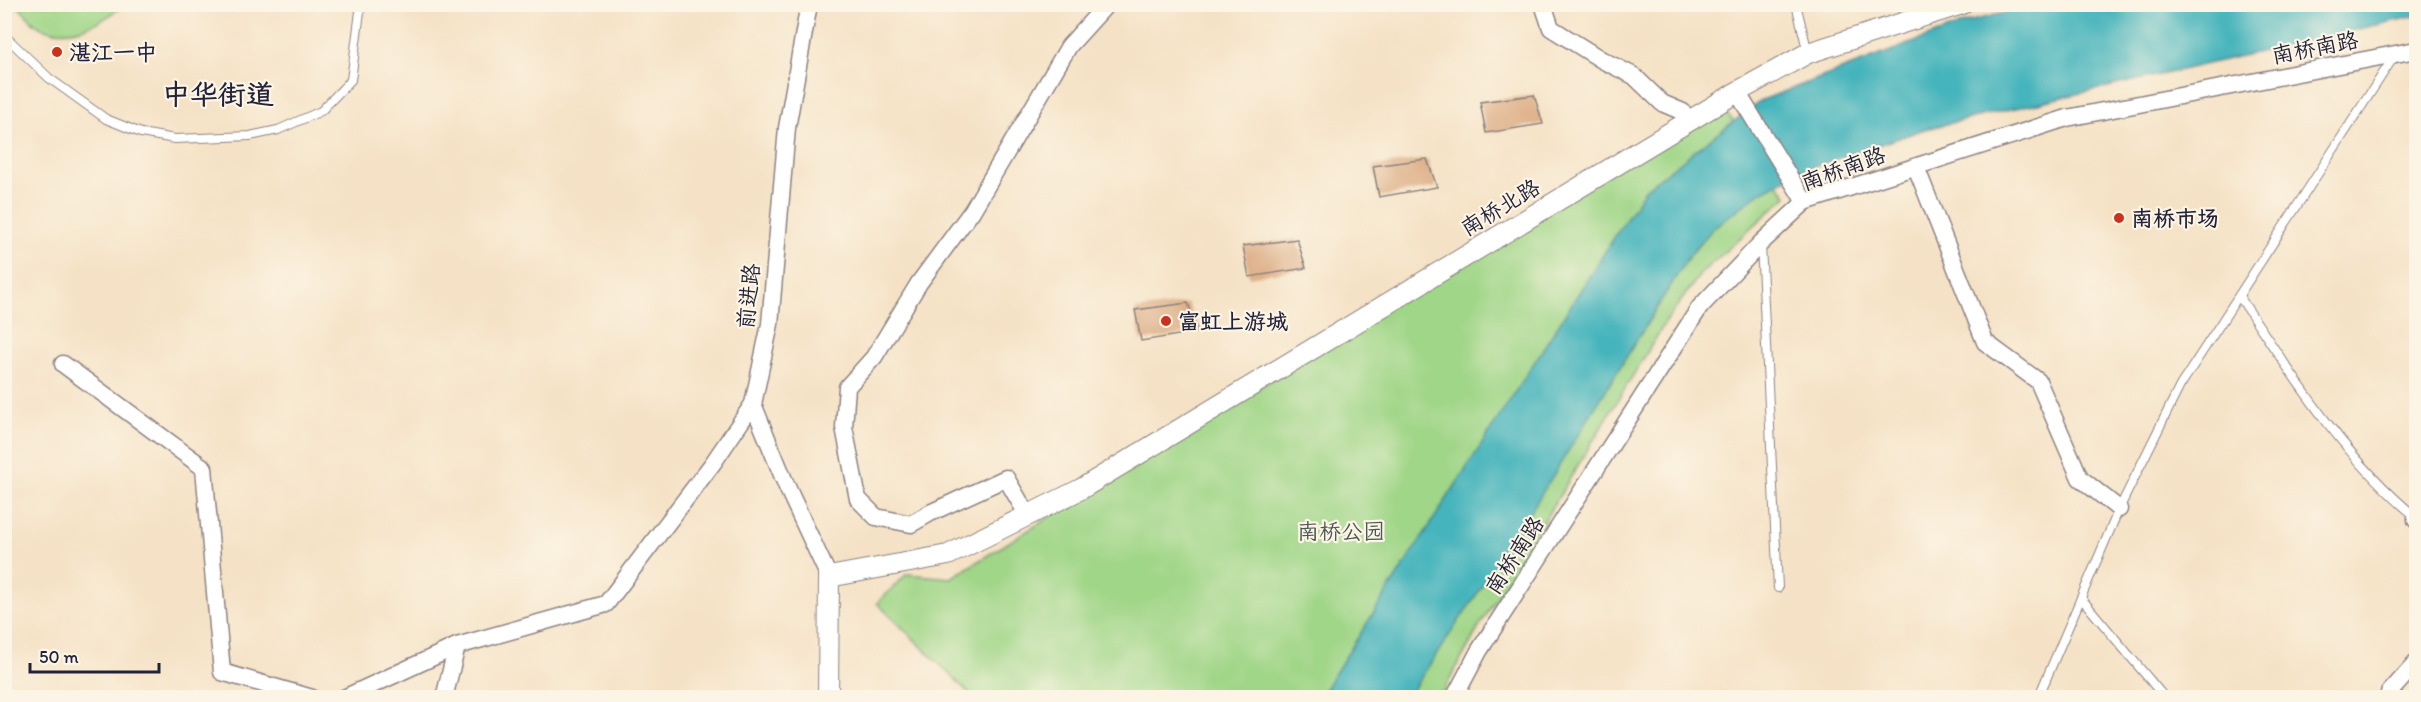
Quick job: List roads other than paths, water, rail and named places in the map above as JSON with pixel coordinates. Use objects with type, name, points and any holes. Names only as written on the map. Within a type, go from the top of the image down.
[{"type":"street","name":"前进路","points":[[753,404],[770,324],[787,128],[809,4]]},
{"type":"street","points":[[1028,516],[1006,478],[911,524],[876,517],[858,499],[844,426],[847,387],[874,357],[919,283],[972,212],[1069,46],[1107,4]]},
{"type":"street","points":[[1543,4],[1551,28],[1602,60],[1634,76],[1662,103],[1683,112]]},
{"type":"street","name":"南桥北路","points":[[829,577],[948,555],[1028,516],[1081,489],[1709,107],[1808,53],[1962,4]]},
{"type":"street","name":"南桥南路","points":[[1454,698],[1479,651],[1700,307],[1761,243],[1805,202],[2067,118],[2416,50]]},
{"type":"street","points":[[1737,92],[1805,202]]},
{"type":"street","points":[[1916,166],[1985,342],[2038,381],[2080,478],[2119,509]]},
{"type":"street","points":[[63,364],[204,468],[222,672],[312,698]]},
{"type":"street","points":[[753,404],[787,488],[829,577],[828,698]]},
{"type":"street","points":[[344,698],[457,646],[606,604],[713,463],[753,404]]},
{"type":"street","points":[[444,698],[457,646]]},
{"type":"street","points":[[2388,698],[2389,693],[2416,663]]},
{"type":"lane","points":[[4,35],[49,78],[106,119],[141,133],[176,139],[250,136],[278,130],[321,111],[351,80],[361,4]]},
{"type":"lane","points":[[1796,4],[1808,53]]},
{"type":"lane","points":[[2038,698],[2119,509],[2180,386],[2395,55]]},
{"type":"lane","points":[[1683,112],[1709,107]]},
{"type":"lane","points":[[1761,243],[1778,588]]},
{"type":"lane","points":[[2238,296],[2309,400],[2390,496],[2416,518]]},
{"type":"lane","points":[[2081,598],[2165,698]]},
{"type":"water","points":[[2036,5],[2416,5],[2416,16],[1925,129],[1801,171],[1763,191],[1714,227],[1687,259],[1515,537],[1408,697],[1319,698],[1646,188],[1762,100],[1967,22]]},
{"type":"place","name":"湛江一中","points":[[57,52]]},
{"type":"place","name":"南桥市场","points":[[2119,218]]},
{"type":"place","name":"富虹上游城","points":[[1166,321]]},
{"type":"district","name":"中华街道","points":[[218,94]]},
{"type":"park label","name":"南桥公园","points":[[1341,531]]}]
